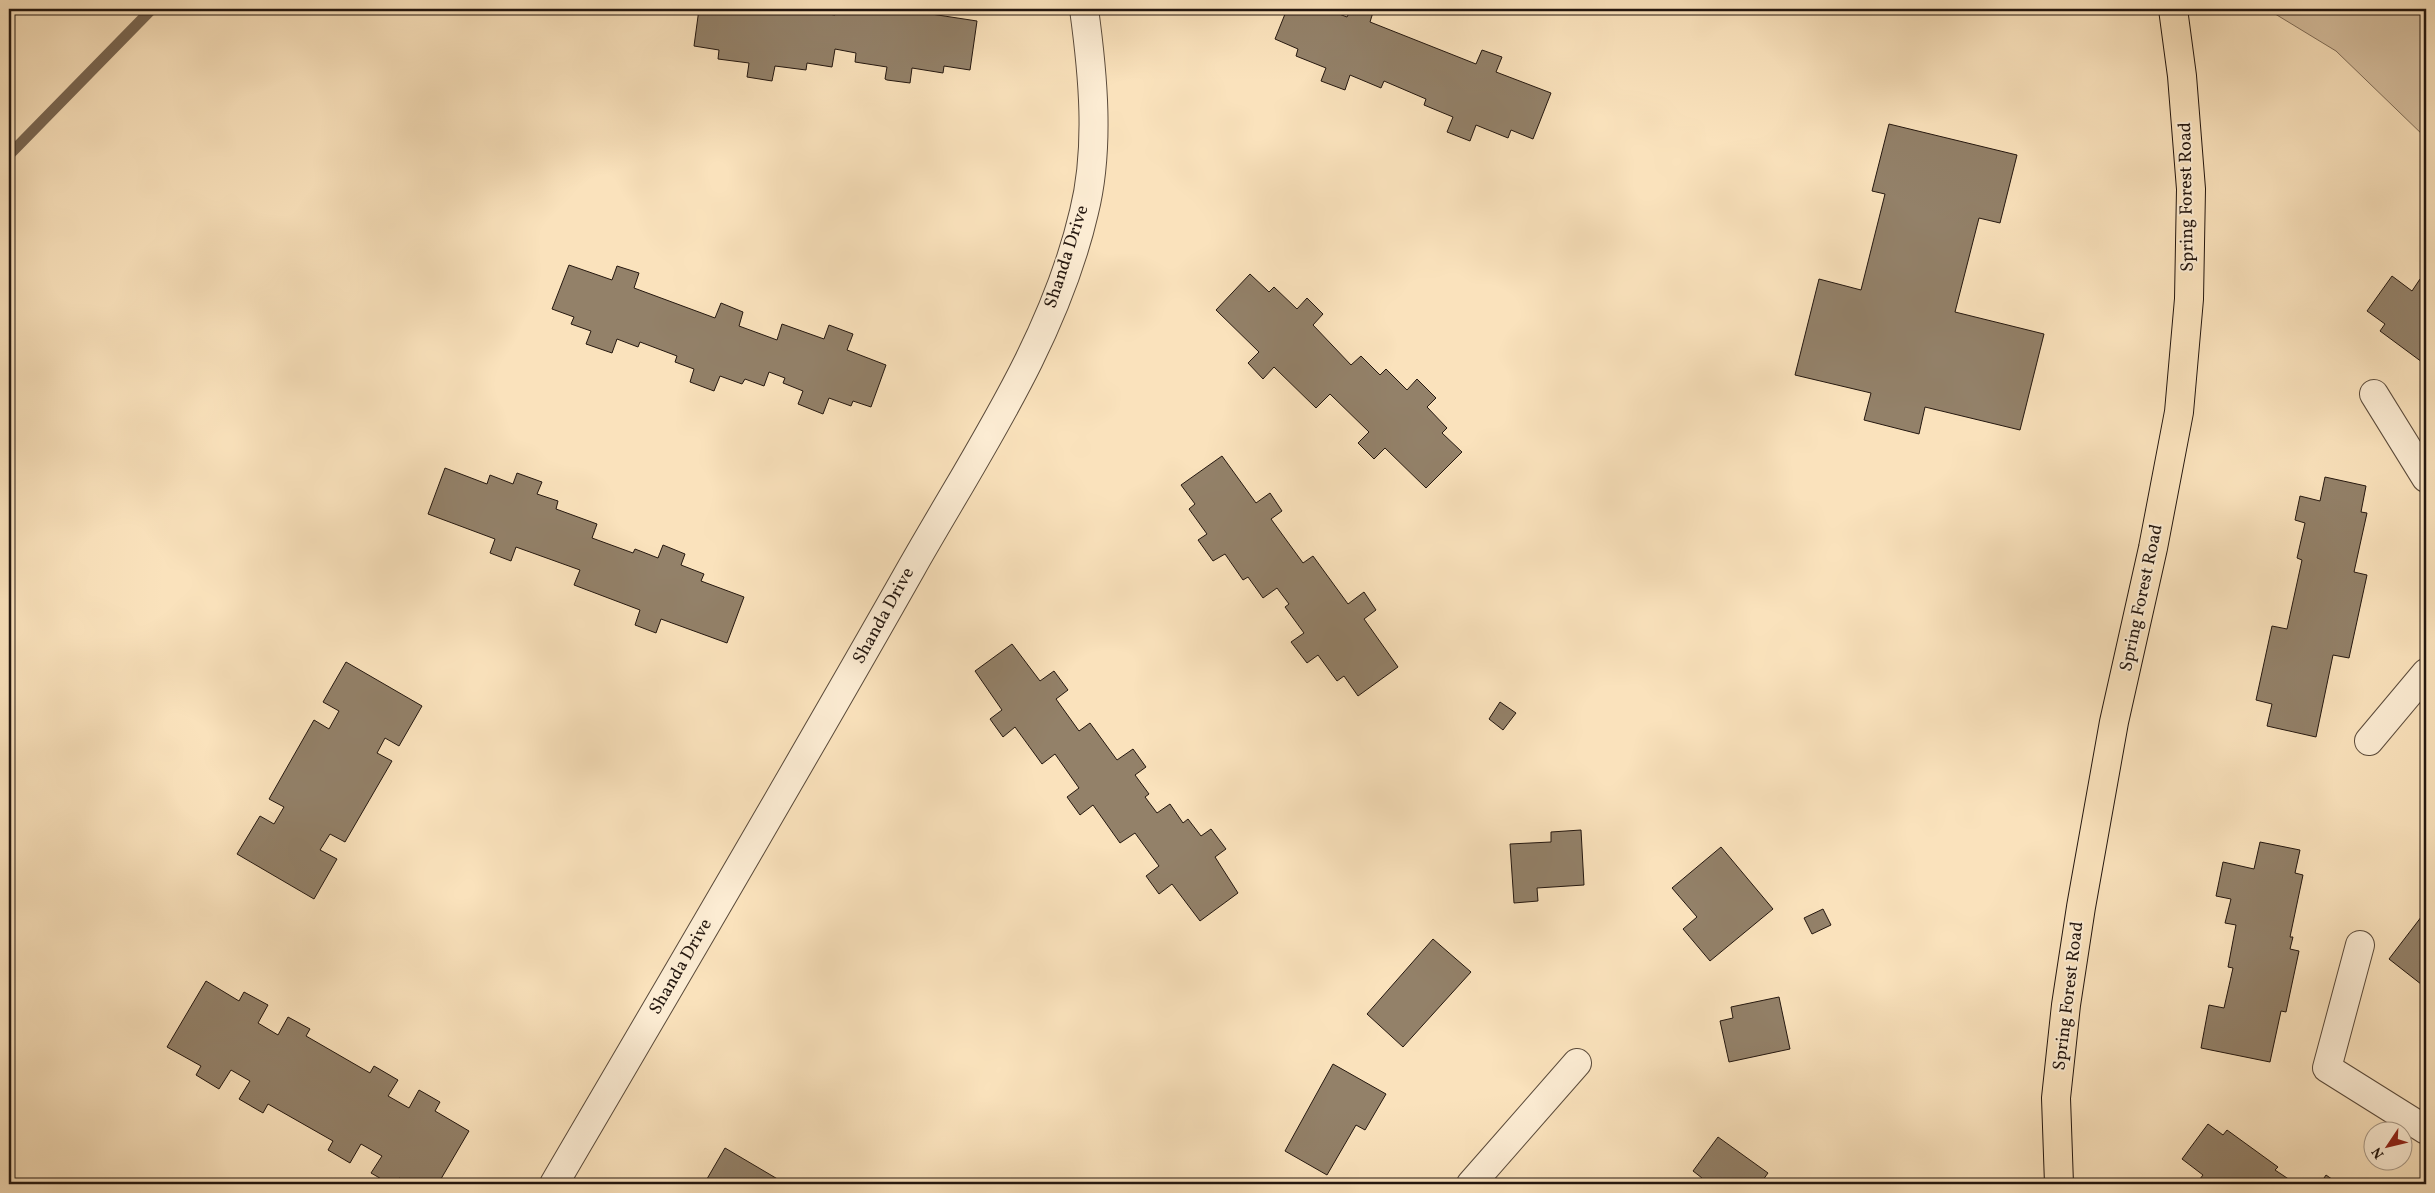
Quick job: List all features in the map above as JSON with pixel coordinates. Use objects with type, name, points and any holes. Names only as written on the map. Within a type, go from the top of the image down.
[{"type":"main road","name":"Spring Forest Road","points":[[2059,1184],[2056,1098],[2066,1005],[2081,906],[2114,722],[2153,548],[2179,412],[2189,299],[2191,189],[2182,76],[2173,9]]},
{"type":"street","name":"Shanda Drive","points":[[554,1184],[862,656],[1027,365],[1073,252],[1085,209],[1094,116],[1092,65],[1084,9]]},
{"type":"street","points":[[2374,394],[2426,478]]},
{"type":"street","points":[[2369,741],[2426,672]]},
{"type":"street","points":[[2360,945],[2326,1068],[2426,1130]]},
{"type":"street","points":[[1471,1184],[1577,1063]]},
{"type":"shaded area","points":[[2267,9],[2426,9],[2426,138],[2336,51]]},
{"type":"building","points":[[699,9],[791,9],[835,15],[835,9],[919,9],[918,12],[977,21],[970,70],[944,66],[943,73],[912,68],[910,83],[887,80],[885,79],[887,67],[855,62],[856,53],[835,49],[832,67],[807,63],[806,70],[775,66],[772,81],[747,77],[749,63],[718,59],[719,50],[694,46]]},
{"type":"building","points":[[1287,9],[1326,9],[1347,17],[1351,9],[1374,9],[1370,22],[1476,64],[1482,50],[1502,57],[1496,72],[1551,93],[1533,139],[1511,130],[1508,138],[1476,125],[1470,141],[1447,132],[1453,117],[1424,105],[1426,99],[1384,81],[1381,88],[1350,75],[1345,90],[1321,81],[1326,68],[1296,56],[1298,49],[1275,39]]},
{"type":"building","points":[[1889,124],[2017,155],[2000,223],[1979,218],[1955,312],[2044,334],[2020,430],[1925,407],[1919,434],[1864,420],[1871,393],[1795,375],[1819,279],[1861,290],[1885,194],[1872,191]]},
{"type":"building","points":[[569,265],[612,280],[617,266],[639,273],[634,288],[715,318],[721,303],[743,312],[739,326],[777,340],[782,324],[824,339],[829,325],[853,334],[847,350],[886,365],[871,407],[853,401],[851,406],[829,398],[823,414],[798,404],[803,391],[783,383],[785,378],[769,372],[764,386],[745,379],[742,384],[720,376],[714,391],[690,382],[694,369],[675,362],[677,356],[640,342],[638,347],[617,339],[612,353],[586,344],[591,331],[571,324],[574,317],[552,309]]},
{"type":"building","points":[[1250,274],[1269,292],[1274,287],[1297,309],[1307,298],[1323,314],[1313,325],[1351,365],[1361,356],[1380,375],[1386,369],[1407,390],[1417,379],[1436,398],[1427,407],[1447,428],[1442,433],[1462,452],[1426,488],[1385,448],[1374,459],[1358,443],[1369,432],[1330,394],[1316,408],[1274,367],[1263,379],[1248,363],[1259,352],[1216,310]]},
{"type":"building","points":[[2392,276],[2412,291],[2420,279],[2426,284],[2426,365],[2380,331],[2385,324],[2367,311]]},
{"type":"building","points":[[1222,456],[1256,503],[1270,493],[1282,511],[1271,519],[1303,563],[1313,556],[1348,604],[1364,592],[1376,610],[1364,619],[1398,667],[1358,696],[1344,676],[1337,681],[1318,655],[1307,663],[1291,642],[1304,633],[1285,607],[1289,604],[1277,588],[1263,598],[1248,577],[1243,580],[1225,554],[1213,561],[1198,540],[1207,534],[1189,509],[1195,504],[1181,485]]},
{"type":"building","points":[[445,468],[487,484],[490,475],[513,484],[517,473],[542,482],[537,494],[558,501],[556,509],[597,524],[592,538],[633,553],[635,549],[658,558],[663,545],[685,554],[681,565],[704,574],[701,581],[744,597],[727,643],[661,619],[656,633],[635,625],[640,610],[574,585],[580,570],[516,547],[511,561],[490,553],[495,539],[428,514]]},
{"type":"building","points":[[2325,477],[2366,486],[2361,512],[2367,513],[2354,572],[2367,575],[2349,658],[2333,655],[2316,737],[2267,726],[2272,704],[2256,700],[2272,626],[2287,629],[2302,560],[2297,558],[2305,523],[2295,520],[2300,496],[2320,501]]},
{"type":"building","points":[[1012,644],[1040,681],[1054,671],[1068,690],[1056,699],[1079,731],[1090,723],[1117,760],[1133,749],[1146,767],[1135,775],[1149,794],[1145,797],[1157,813],[1170,804],[1183,823],[1188,819],[1201,836],[1211,829],[1226,849],[1215,857],[1238,893],[1200,921],[1172,884],[1159,894],[1146,876],[1159,866],[1135,833],[1120,843],[1093,805],[1080,815],[1067,797],[1079,788],[1055,754],[1042,764],[1015,727],[1003,737],[990,719],[1002,710],[975,671]]},
{"type":"building","points":[[346,662],[422,706],[399,746],[385,738],[377,753],[392,761],[345,842],[330,834],[320,850],[337,859],[314,899],[237,854],[260,816],[274,824],[284,807],[269,799],[314,720],[329,729],[339,711],[323,702]]},
{"type":"building","points":[[1500,702],[1516,713],[1503,730],[1489,719]]},
{"type":"building","points":[[1581,830],[1584,885],[1537,888],[1538,901],[1514,903],[1510,844],[1551,842],[1551,832]]},
{"type":"building","points":[[2260,842],[2300,850],[2295,873],[2303,875],[2290,937],[2293,937],[2290,949],[2299,951],[2286,1012],[2281,1011],[2270,1062],[2201,1048],[2209,1005],[2224,1008],[2233,968],[2228,967],[2236,925],[2225,923],[2231,899],[2216,896],[2223,862],[2254,869]]},
{"type":"building","points":[[1721,847],[1773,909],[1710,961],[1683,929],[1697,917],[1672,888]]},
{"type":"building","points":[[1823,909],[1831,925],[1812,934],[1804,918]]},
{"type":"building","points":[[2426,913],[2426,988],[2389,959]]},
{"type":"building","points":[[1433,939],[1471,972],[1403,1047],[1367,1014]]},
{"type":"building","points":[[206,981],[239,1001],[244,992],[268,1005],[258,1023],[278,1035],[288,1017],[310,1029],[306,1036],[370,1073],[374,1066],[398,1080],[388,1096],[409,1108],[419,1090],[440,1102],[435,1111],[469,1131],[438,1184],[410,1184],[399,1178],[395,1184],[390,1184],[371,1173],[382,1156],[361,1144],[350,1163],[328,1150],[333,1141],[268,1104],[263,1113],[239,1099],[250,1081],[231,1070],[219,1089],[196,1075],[201,1066],[167,1047]]},
{"type":"building","points":[[1779,997],[1790,1049],[1729,1062],[1720,1021],[1733,1018],[1731,1007]]},
{"type":"building","points":[[1333,1064],[1386,1094],[1365,1130],[1356,1125],[1327,1175],[1285,1151]]},
{"type":"building","points":[[2208,1124],[2223,1135],[2227,1130],[2278,1167],[2275,1170],[2296,1184],[2196,1184],[2203,1175],[2182,1159]]},
{"type":"building","points":[[1718,1137],[1768,1173],[1760,1184],[1698,1184],[1702,1178],[1693,1171]]},
{"type":"building","points":[[725,1148],[786,1184],[704,1184]]},
{"type":"building","points":[[2326,1175],[2339,1184],[2320,1184]]},
{"type":"waterway","points":[[9,155],[152,9]]}]
